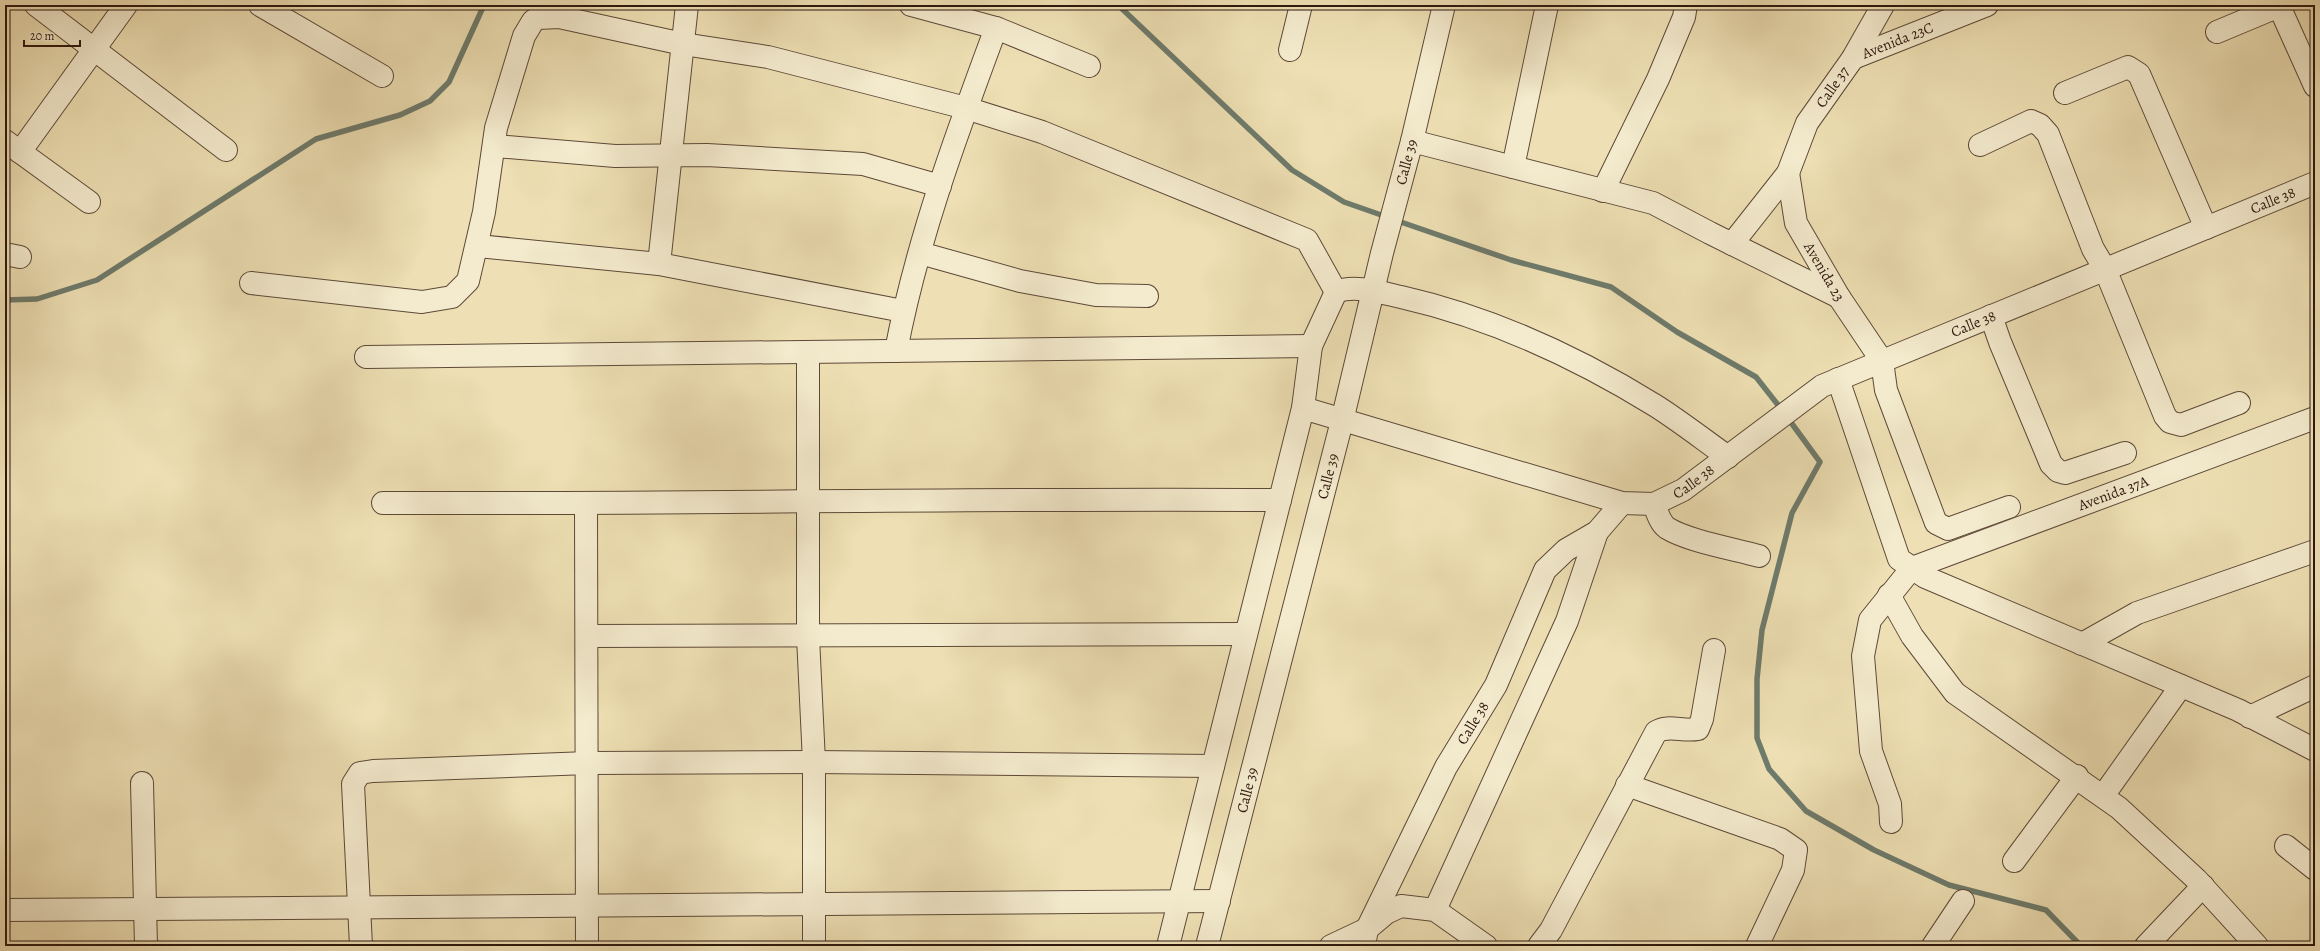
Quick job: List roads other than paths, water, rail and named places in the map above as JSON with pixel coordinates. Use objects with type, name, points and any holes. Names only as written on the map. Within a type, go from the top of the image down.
[{"type":"street","points":[[36,5],[226,150]]},
{"type":"street","points":[[89,202],[13,146],[94,50],[126,5]]},
{"type":"street","points":[[260,5],[382,76]]},
{"type":"street","points":[[659,264],[687,5]]},
{"type":"street","points":[[911,5],[996,28],[1089,66]]},
{"type":"street","points":[[1290,50],[1301,5]]},
{"type":"street","name":"Calle 39","points":[[1207,946],[1342,421],[1382,252],[1412,141],[1444,5]]},
{"type":"street","points":[[1512,168],[1547,5]]},
{"type":"street","points":[[1603,191],[1658,79],[1684,17],[1686,5]]},
{"type":"street","name":"Calle 37","points":[[1788,173],[1807,123],[1853,58],[1883,5]]},
{"type":"street","name":"Avenida 23C","points":[[1853,58],[1987,5]]},
{"type":"street","points":[[2217,32],[2279,6],[2315,86]]},
{"type":"street","points":[[251,283],[422,302],[452,298],[468,282],[478,246],[495,146],[496,128],[509,78],[524,36],[533,21],[545,17],[559,17],[683,44],[768,57],[966,108],[1042,132],[1307,240],[1336,292]]},
{"type":"street","points":[[896,351],[903,311],[928,220],[966,108],[996,28]]},
{"type":"street","points":[[2065,93],[2128,67],[2139,74],[2206,228]]},
{"type":"street","points":[[1980,145],[2031,121],[2040,125],[2048,134],[2093,249],[2105,269],[2165,416],[2170,422],[2181,424],[2239,403]]},
{"type":"street","points":[[1412,141],[1652,203],[1839,297]]},
{"type":"street","points":[[495,146],[614,156],[707,155],[863,164],[940,186]]},
{"type":"street","points":[[1732,244],[1788,173]]},
{"type":"street","name":"Avenida 23","points":[[1788,173],[1796,223],[1839,297],[1882,361]]},
{"type":"street","name":"Calle 38","points":[[1654,504],[1683,490],[1822,386],[2315,183]]},
{"type":"street","points":[[478,246],[659,264],[903,311]]},
{"type":"street","points":[[920,253],[1020,281],[1096,295],[1147,296]]},
{"type":"street","points":[[1168,946],[1303,408],[1311,346],[1336,292],[1344,288],[1374,291],[1437,306],[1518,333],[1582,363],[1657,407],[1728,457]]},
{"type":"street","points":[[1992,316],[2000,342],[2048,457],[2058,471],[2065,473],[2125,454]]},
{"type":"street","points":[[366,357],[1311,346]]},
{"type":"street","points":[[808,353],[808,637],[814,762],[814,946]]},
{"type":"street","points":[[1882,361],[1886,390],[1936,523],[1948,529],[2009,507]]},
{"type":"street","points":[[1838,380],[1899,559],[1925,577],[2181,686],[2250,717],[2315,750]]},
{"type":"street","points":[[1303,408],[1342,421],[1622,503],[1654,504],[1660,519],[1667,528],[1687,536],[1759,556]]},
{"type":"street","name":"Avenida 37A","points":[[1912,568],[2315,418]]},
{"type":"street","points":[[383,503],[586,504],[1044,498],[1280,500]]},
{"type":"street","name":"Calle 38","points":[[1365,938],[1446,767],[1496,685],[1545,570],[1566,550],[1597,532],[1622,503]]},
{"type":"street","points":[[586,504],[588,763],[586,906],[588,946]]},
{"type":"street","points":[[1435,910],[1567,621],[1597,532]]},
{"type":"street","points":[[2082,644],[2137,613],[2315,551]]},
{"type":"street","points":[[1891,822],[1890,804],[1871,751],[1863,656],[1870,620],[1912,568]]},
{"type":"street","points":[[1889,595],[1912,636],[1955,693],[2077,776],[2119,808],[2203,886],[2257,946]]},
{"type":"street","points":[[587,636],[808,637],[1246,634]]},
{"type":"street","points":[[1539,946],[1551,930],[1656,732],[1663,728],[1688,731],[1698,729],[1702,719],[1714,650]]},
{"type":"street","points":[[2103,796],[2181,686]]},
{"type":"street","points":[[2250,717],[2315,686]]},
{"type":"street","points":[[361,946],[353,784],[360,773],[372,771],[588,763],[814,762],[1213,766]]},
{"type":"street","points":[[2014,861],[2077,776]]},
{"type":"street","points":[[142,783],[146,946]]},
{"type":"street","points":[[1627,785],[1780,838],[1796,850],[1793,870],[1757,946]]},
{"type":"street","points":[[2286,846],[2315,869]]},
{"type":"street","points":[[2146,946],[2203,886]]},
{"type":"street","points":[[5,910],[1219,901]]},
{"type":"street","points":[[1933,946],[1962,901]]},
{"type":"street","points":[[1332,946],[1365,938],[1386,913],[1401,906],[1435,910],[1486,946]]},
{"type":"waterway","points":[[5,300],[37,299],[97,280],[316,139],[400,115],[430,101],[449,82],[484,5]]},
{"type":"waterway","points":[[1118,5],[1292,170],[1344,202],[1387,217]]},
{"type":"waterway","points":[[1395,220],[1511,260],[1611,287],[1677,332],[1756,377],[1782,410]]},
{"type":"waterway","points":[[1787,417],[1820,462],[1792,513],[1762,630],[1757,679],[1757,738],[1769,769],[1806,811],[1874,850],[1949,885],[2046,910],[2081,946]]}]
